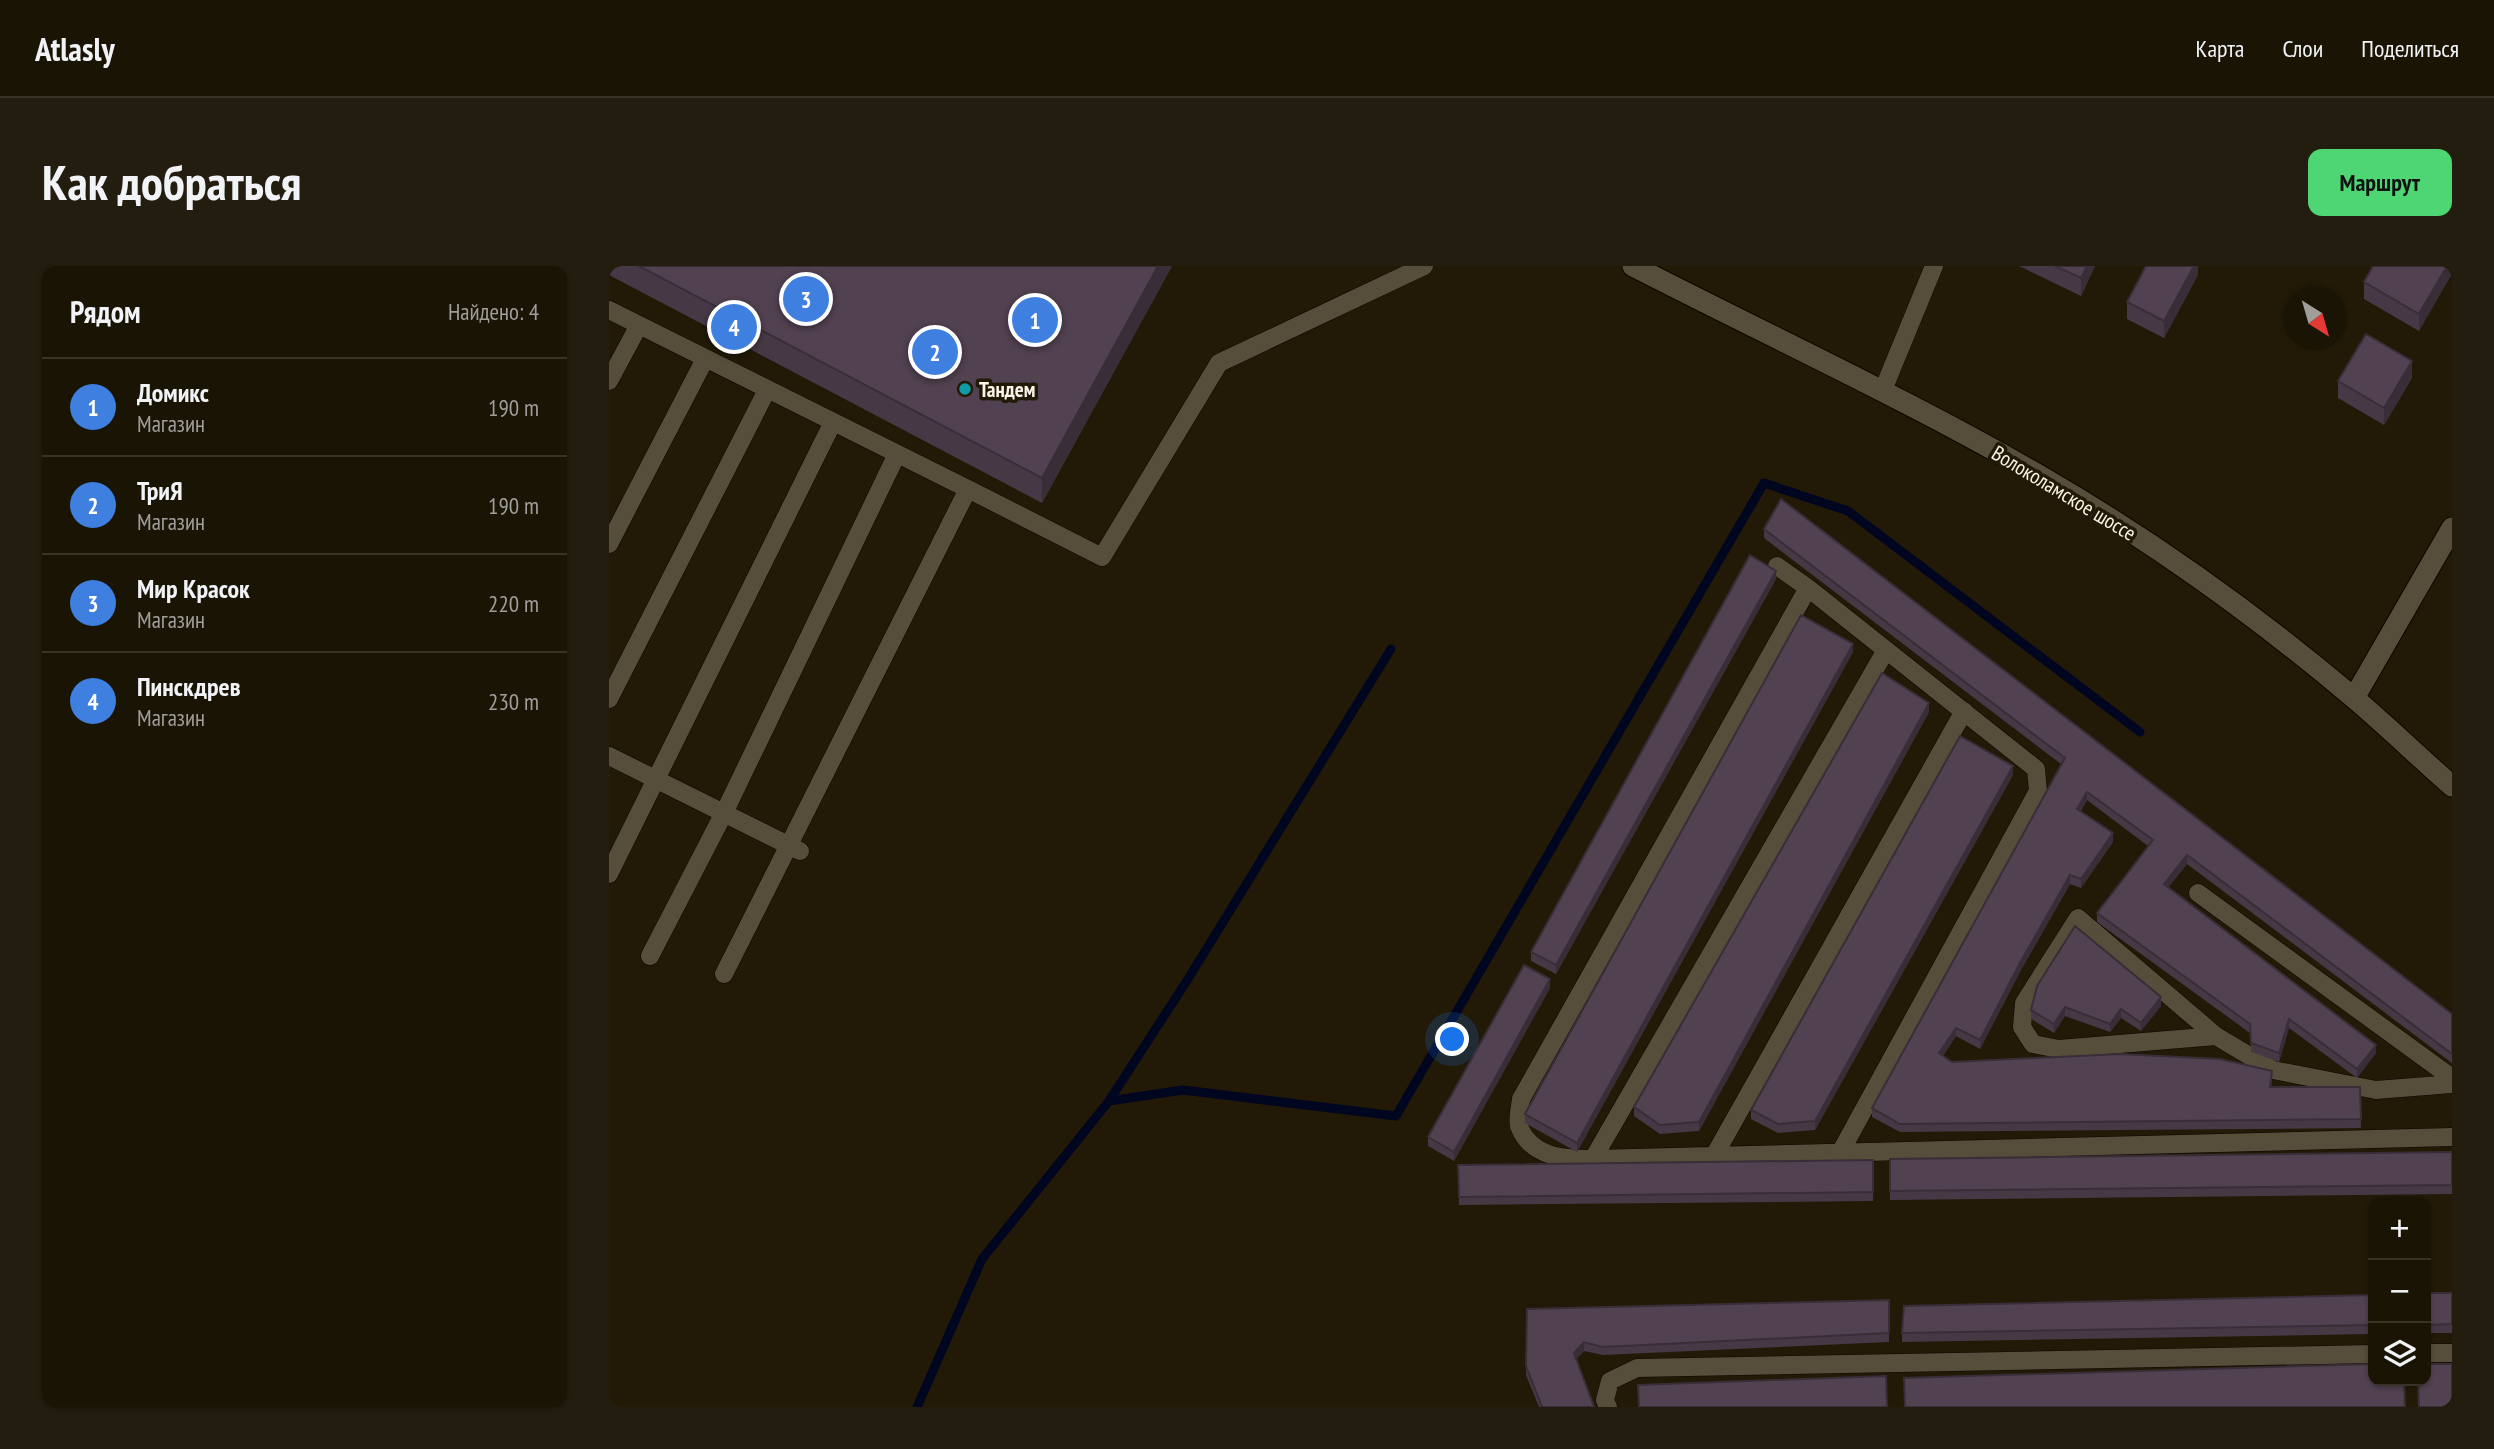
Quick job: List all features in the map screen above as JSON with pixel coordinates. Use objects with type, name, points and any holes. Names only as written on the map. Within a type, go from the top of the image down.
[{"type":"main road","name":"Волоколамское шоссе","points":[[1633,266],[1882,390],[2049,481],[2142,539],[2266,627],[2354,698],[2452,786]]},
{"type":"main road","points":[[2354,698],[2452,528]]},
{"type":"lane","points":[[609,310],[1103,557],[1219,363],[1423,266]]},
{"type":"lane","points":[[1882,390],[1934,266]]},
{"type":"lane","points":[[609,381],[639,325]]},
{"type":"lane","points":[[609,544],[705,359]]},
{"type":"lane","points":[[609,699],[767,390]]},
{"type":"lane","points":[[609,874],[833,422]]},
{"type":"lane","points":[[650,956],[724,813],[897,454]]},
{"type":"lane","points":[[724,975],[795,848],[968,489]]},
{"type":"lane","points":[[1777,566],[2036,769],[2038,791],[1840,1153]]},
{"type":"lane","points":[[1808,588],[1521,1099],[1518,1124],[1533,1148],[1565,1159],[1593,1159],[2452,1137]]},
{"type":"lane","points":[[1593,1159],[1886,650]]},
{"type":"lane","points":[[1714,1156],[1964,711]]},
{"type":"lane","points":[[609,756],[795,848]]},
{"type":"lane","points":[[2197,893],[2452,1078]]},
{"type":"lane","points":[[2216,1036],[2059,1049],[2033,1044],[2022,1027],[2024,1003],[2078,918],[2216,1036],[2273,1070],[2376,1090],[2452,1084]]},
{"type":"lane","points":[[2431,1353],[2452,1353]]},
{"type":"lane","points":[[1608,1407],[1605,1400],[1610,1381],[1637,1368],[2368,1354]]},
{"type":"building","name":"Тандем","points":[[639,266],[1158,266],[1042,478]]},
{"type":"building","points":[[2055,266],[2087,266],[2081,278]]},
{"type":"building","points":[[2146,266],[2194,266],[2164,321],[2127,302]]},
{"type":"building","points":[[2373,266],[2447,266],[2419,314],[2364,282]]},
{"type":"building","points":[[2366,334],[2412,361],[2384,408],[2338,381]]},
{"type":"building","points":[[1781,499],[2452,1014],[2452,1054],[2187,855],[2164,884],[2376,1045],[2357,1069],[2289,1019],[2279,1053],[2251,1043],[2250,1024],[2097,913],[2153,840],[2087,792],[2077,809],[2113,833],[2081,879],[2070,875],[1980,1040],[1956,1028],[1939,1053],[1952,1062],[2120,1054],[2220,1059],[2272,1071],[2270,1087],[2360,1087],[2361,1119],[1900,1124],[1872,1108],[2065,758],[1764,529]]},
{"type":"building","points":[[1750,555],[1776,571],[1556,965],[1531,952]]},
{"type":"building","points":[[1801,615],[1853,644],[1577,1143],[1525,1114]]},
{"type":"building","points":[[1882,673],[1929,703],[1699,1122],[1660,1125],[1634,1107]]},
{"type":"building","points":[[1960,736],[2013,766],[1815,1121],[1778,1124],[1751,1110]]},
{"type":"building","points":[[2075,926],[2161,997],[2141,1023],[2121,1009],[2110,1024],[2065,1007],[2054,1024],[2031,1010],[2037,986]]},
{"type":"building","points":[[1524,965],[1550,979],[1454,1152],[1428,1137]]},
{"type":"building","points":[[2452,1152],[2452,1185],[1890,1191],[1890,1159]]},
{"type":"building","points":[[1873,1160],[1873,1192],[1459,1197],[1458,1165]]},
{"type":"building","points":[[2431,1293],[2452,1293],[2452,1324],[2431,1325]]},
{"type":"building","points":[[2368,1295],[2368,1325],[1902,1333],[1904,1306]]},
{"type":"building","points":[[1889,1300],[1889,1333],[1603,1347],[1584,1342],[1574,1353],[1594,1407],[1542,1407],[1526,1366],[1527,1309]]},
{"type":"building","points":[[2368,1364],[2368,1386],[2404,1386],[2405,1407],[1905,1407],[1904,1378]]},
{"type":"building","points":[[2431,1364],[2452,1364],[2452,1407],[2419,1407],[2418,1386],[2431,1386]]},
{"type":"building","points":[[1886,1376],[1887,1407],[1639,1407],[1638,1385]]},
{"type":"waterway","points":[[1109,1101],[1183,1090],[1396,1116],[1764,483],[1848,511],[2140,732]]},
{"type":"waterway","points":[[917,1407],[982,1259],[1109,1101],[1188,979],[1391,649]]},
{"type":"place","name":"Мир Красок","points":[[806,299]]},
{"type":"place","name":"Домикс","points":[[1035,320]]},
{"type":"place","name":"Пинскдрев","points":[[734,327]]},
{"type":"place","name":"ТриЯ","points":[[935,352]]},
{"type":"place","name":"Тандем","points":[[965,389]]}]
